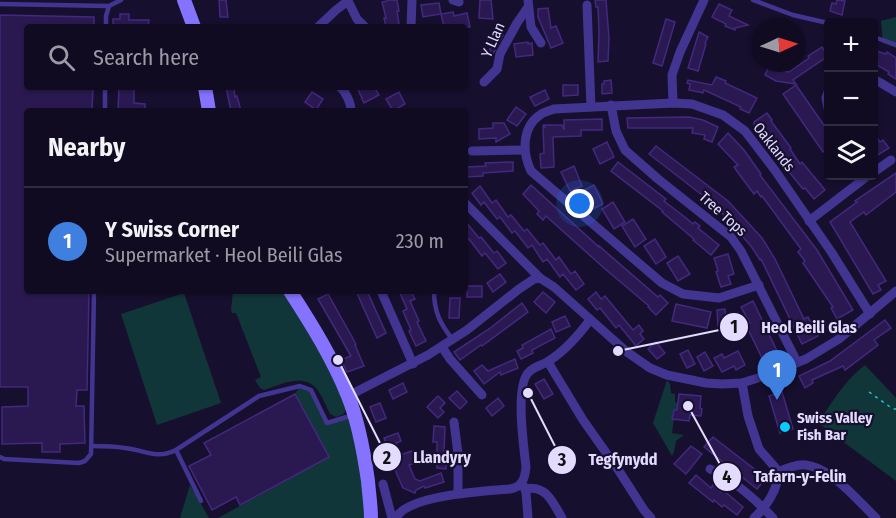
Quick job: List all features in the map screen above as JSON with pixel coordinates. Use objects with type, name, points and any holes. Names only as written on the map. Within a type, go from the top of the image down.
[{"type":"main road","points":[[184,0],[193,24]]},
{"type":"main road","points":[[206,90],[208,108]]},
{"type":"main road","points":[[292,294],[326,349],[348,396],[365,457],[371,518]]},
{"type":"street","points":[[411,24],[412,0]]},
{"type":"street","points":[[673,103],[672,75],[704,0]]},
{"type":"street","points":[[321,24],[348,1],[362,24]]},
{"type":"street","name":"Y Llan","points":[[528,4],[531,27],[541,43]]},
{"type":"street","name":"Y Llan","points":[[484,82],[497,69],[500,54],[528,4]]},
{"type":"street","points":[[587,5],[591,107]]},
{"type":"street","points":[[878,82],[896,92]]},
{"type":"street","points":[[343,90],[351,108]]},
{"type":"street","name":"Oaklands","points":[[524,150],[528,128],[540,115],[554,109],[673,103],[692,104],[723,115],[745,131],[774,169],[870,314]]},
{"type":"street","name":"Tree Tops","points":[[611,105],[616,131],[625,150],[731,237],[759,285],[797,362]]},
{"type":"street","points":[[472,151],[524,150],[531,171],[662,283],[683,294],[719,298],[759,285]]},
{"type":"street","points":[[878,168],[891,160]]},
{"type":"street","points":[[808,221],[861,180]]},
{"type":"street","points":[[468,206],[540,278],[554,287],[627,352],[650,368],[707,385],[742,383],[764,376],[825,349],[896,291]]},
{"type":"street","points":[[348,396],[442,347],[519,289],[534,279],[540,278]]},
{"type":"street","points":[[382,294],[413,364]]},
{"type":"street","points":[[528,518],[523,486],[526,467],[521,404],[522,386],[530,370],[548,362],[577,338],[590,320]]},
{"type":"street","points":[[442,347],[482,395]]},
{"type":"street","points":[[548,362],[583,420],[651,518]]},
{"type":"street","points":[[742,383],[748,416],[759,449],[779,472]]},
{"type":"street","points":[[454,422],[458,454],[458,493]]},
{"type":"street","points":[[754,518],[775,492],[779,472],[788,467],[805,465],[817,468],[848,489],[856,500],[876,518]]},
{"type":"street","points":[[710,469],[725,476],[773,518]]},
{"type":"street","points":[[383,484],[394,518],[415,504],[437,497],[523,486],[533,487],[546,493],[562,518]]},
{"type":"lane","points":[[0,4],[109,6],[121,0]]},
{"type":"lane","points":[[753,0],[793,15],[824,22]]},
{"type":"lane","points":[[106,24],[109,6]]},
{"type":"lane","points":[[878,39],[896,45]]},
{"type":"lane","points":[[105,90],[105,108]]},
{"type":"lane","points":[[0,457],[79,463],[85,461],[91,454],[94,294]]},
{"type":"lane","points":[[434,294],[438,318],[452,339]]},
{"type":"lane","points":[[92,446],[129,448],[167,454],[259,396],[300,386],[311,390],[327,423],[354,415]]},
{"type":"lane","points":[[176,450],[201,501]]},
{"type":"path","points":[[869,392],[896,409]]},
{"type":"green space","points":[[896,17],[896,48],[883,43],[881,21]]},
{"type":"green space","points":[[184,294],[221,403],[157,425],[121,314]]},
{"type":"green space","points":[[233,294],[286,294],[334,377],[346,409],[344,414],[336,417],[330,414],[316,388],[304,381],[284,383],[264,390],[260,388],[255,380],[261,377],[236,313],[232,313]]},
{"type":"green space","points":[[865,365],[896,398],[896,481],[818,423],[845,384]]},
{"type":"green space","points":[[667,380],[671,393],[675,394],[675,402],[678,403],[672,418],[674,419],[672,433],[684,435],[676,441],[672,456],[653,423]]},
{"type":"green space","points":[[300,386],[311,390],[327,423],[354,415],[371,518],[218,518],[329,457],[295,394]]},
{"type":"green space","points":[[190,485],[209,518],[180,518]]},
{"type":"building","points":[[219,0],[226,0],[228,17],[220,17]]},
{"type":"building","points":[[397,0],[399,24],[385,24],[382,2]]},
{"type":"building","points":[[480,0],[491,0],[493,19],[479,18]]},
{"type":"building","points":[[595,0],[606,0],[608,61],[598,62],[598,7],[596,7]]},
{"type":"building","points":[[837,0],[845,1],[842,15],[830,11],[832,3],[836,4]]},
{"type":"building","points":[[439,3],[441,14],[423,17],[421,5]]},
{"type":"building","points":[[719,4],[732,10],[729,16],[748,25],[735,28],[735,30],[712,17]]},
{"type":"building","points":[[548,8],[551,28],[556,26],[563,43],[551,48],[538,17],[538,9]]},
{"type":"building","points":[[453,12],[454,16],[467,13],[470,27],[468,24],[443,24],[441,14]]},
{"type":"building","points":[[120,14],[129,14],[129,20],[149,20],[148,24],[113,24],[113,19],[120,19]]},
{"type":"building","points":[[0,15],[94,17],[94,24],[24,24],[24,90],[93,90],[92,108],[24,108],[24,294],[89,294],[87,390],[77,390],[76,406],[84,406],[85,443],[60,444],[60,452],[42,452],[42,443],[2,444],[2,407],[28,406],[28,387],[0,387]]},
{"type":"building","points":[[666,19],[675,22],[662,66],[653,63]]},
{"type":"building","points":[[496,31],[503,35],[493,54],[490,54],[490,45],[486,43]]},
{"type":"building","points":[[699,32],[708,37],[698,71],[688,68]]},
{"type":"building","points":[[528,42],[528,44],[532,43],[533,55],[516,57],[514,44]]},
{"type":"building","points":[[822,47],[824,50],[824,59],[806,71],[808,56]]},
{"type":"building","points":[[878,52],[886,54],[887,52],[896,58],[896,79],[888,74],[889,72],[878,66]]},
{"type":"building","points":[[766,72],[805,72],[793,80],[796,84],[776,81],[765,75]]},
{"type":"building","points":[[716,77],[757,98],[749,113],[704,90],[703,93],[689,90],[688,80],[712,85]]},
{"type":"building","points":[[611,80],[612,93],[602,94],[602,84],[604,81]]},
{"type":"building","points":[[563,85],[578,85],[578,95],[563,96]]},
{"type":"building","points":[[796,85],[824,125],[823,152],[783,94]]},
{"type":"building","points":[[119,90],[134,90],[134,103],[145,104],[145,108],[118,108]]},
{"type":"building","points":[[227,90],[234,90],[240,108],[230,108]]},
{"type":"building","points":[[358,90],[376,90],[379,95],[364,103]]},
{"type":"building","points":[[545,90],[549,99],[535,106],[530,97]]},
{"type":"building","points":[[312,92],[323,99],[317,108],[305,102]]},
{"type":"building","points":[[399,92],[405,104],[398,108],[391,108],[386,99]]},
{"type":"building","points":[[516,107],[526,114],[517,126],[507,120]]},
{"type":"building","points":[[767,113],[800,164],[802,162],[825,190],[814,199],[772,151],[754,125],[754,122]]},
{"type":"building","points":[[689,117],[718,127],[712,142],[704,139],[705,135],[692,133],[693,128],[628,128],[627,118]]},
{"type":"building","points":[[602,119],[602,130],[581,130],[581,136],[553,137],[554,167],[541,168],[540,154],[544,153],[544,125],[562,125],[564,130],[564,120]]},
{"type":"building","points":[[493,123],[504,123],[510,134],[496,142],[496,138],[479,139],[479,129],[493,128]]},
{"type":"building","points":[[728,133],[744,150],[760,175],[817,250],[853,310],[837,319],[831,308],[833,307],[803,263],[805,261],[798,252],[801,249],[762,196],[757,191],[754,194],[734,167],[738,165],[718,144]]},
{"type":"building","points":[[878,139],[880,142],[883,140],[889,148],[878,155]]},
{"type":"building","points":[[607,142],[614,157],[600,164],[593,149]]},
{"type":"building","points":[[656,146],[728,201],[762,238],[775,259],[804,319],[808,317],[818,336],[802,344],[761,259],[715,205],[649,154]]},
{"type":"building","points":[[513,162],[513,171],[483,173],[483,176],[468,177],[468,167],[486,166],[485,163]]},
{"type":"building","points":[[618,162],[666,199],[664,201],[693,224],[695,222],[700,226],[698,228],[719,245],[711,255],[663,211],[611,171]]},
{"type":"building","points":[[574,166],[582,186],[570,191],[561,172]]},
{"type":"building","points":[[896,173],[896,192],[866,215],[864,212],[850,222],[886,281],[878,285],[881,290],[873,294],[830,222],[857,202],[855,201]]},
{"type":"building","points":[[531,185],[599,247],[668,303],[656,315],[649,306],[546,216],[543,220],[537,214],[539,211],[523,194]]},
{"type":"building","points":[[594,185],[603,204],[591,210],[582,191]]},
{"type":"building","points":[[480,186],[492,203],[496,200],[508,217],[511,215],[524,231],[527,229],[540,245],[543,243],[556,260],[559,257],[571,274],[575,271],[584,284],[576,290],[563,274],[560,277],[547,259],[543,262],[532,245],[528,248],[515,231],[512,233],[500,217],[497,219],[484,202],[481,205],[472,193]]},
{"type":"building","points":[[613,202],[625,222],[614,229],[602,209]]},
{"type":"building","points":[[633,219],[646,239],[635,247],[622,226]]},
{"type":"building","points":[[468,225],[494,253],[497,251],[506,263],[498,269],[485,253],[482,256],[469,239]]},
{"type":"building","points":[[655,239],[666,257],[656,264],[644,246]]},
{"type":"building","points":[[728,254],[734,274],[728,276],[731,284],[721,287],[714,258]]},
{"type":"building","points":[[678,256],[690,274],[678,281],[667,263]]},
{"type":"building","points":[[500,274],[506,282],[493,292],[487,283]]},
{"type":"building","points":[[468,286],[482,286],[482,297],[467,297]]},
{"type":"building","points":[[543,292],[555,302],[546,313],[534,302]]},
{"type":"building","points":[[596,292],[601,299],[605,296],[633,330],[639,325],[643,331],[640,334],[644,339],[636,346],[619,325],[616,328],[600,308],[597,310],[588,299]]},
{"type":"building","points":[[328,294],[356,344],[364,366],[347,372],[341,360],[351,356],[318,299]]},
{"type":"building","points":[[357,294],[368,294],[386,333],[377,338]]},
{"type":"building","points":[[400,294],[412,294],[415,299],[410,301],[426,341],[416,346],[403,311],[407,309]]},
{"type":"building","points":[[450,298],[460,298],[459,318],[449,318]]},
{"type":"building","points":[[753,301],[778,353],[763,360],[746,325],[750,323],[741,307]]},
{"type":"building","points":[[522,303],[528,312],[460,360],[454,352],[489,329]]},
{"type":"building","points":[[676,304],[711,312],[707,328],[672,321]]},
{"type":"building","points":[[725,309],[726,325],[718,326],[717,310]]},
{"type":"building","points":[[565,316],[570,326],[556,332],[552,322]]},
{"type":"building","points":[[885,320],[891,328],[874,340],[878,345],[845,370],[843,366],[812,380],[813,383],[805,388],[799,376],[830,361]]},
{"type":"building","points":[[551,329],[555,338],[532,350],[533,353],[521,359],[517,351],[523,348],[522,345]]},
{"type":"building","points":[[656,342],[665,353],[657,359],[648,349]]},
{"type":"building","points":[[688,350],[695,364],[687,368],[680,354]]},
{"type":"building","points":[[738,351],[745,365],[736,370],[734,366],[722,372],[714,358],[722,354],[724,358]]},
{"type":"building","points":[[705,352],[713,366],[704,371],[697,357]]},
{"type":"building","points":[[515,359],[518,368],[501,375],[500,372],[484,384],[474,371],[482,365],[488,371]]},
{"type":"building","points":[[544,379],[553,394],[544,399],[535,384]]},
{"type":"building","points":[[403,383],[407,392],[393,399],[389,390]]},
{"type":"building","points":[[457,391],[467,402],[460,409],[449,398]]},
{"type":"building","points":[[782,392],[793,429],[780,433],[769,396]]},
{"type":"building","points":[[295,394],[329,457],[240,505],[236,497],[212,510],[189,466],[211,455],[204,443]]},
{"type":"building","points":[[679,394],[701,396],[701,416],[690,415],[689,421],[672,419],[674,410],[677,410]]},
{"type":"building","points":[[438,396],[445,403],[440,408],[444,412],[438,418],[427,407]]},
{"type":"building","points":[[498,398],[504,406],[492,416],[486,408]]},
{"type":"building","points":[[380,403],[386,418],[376,422],[370,407]]},
{"type":"building","points":[[434,426],[445,427],[446,469],[437,468],[437,442],[433,442]]},
{"type":"building","points":[[398,433],[401,441],[396,443],[400,455],[412,451],[416,463],[409,465],[415,479],[420,481],[441,473],[444,482],[425,488],[424,486],[415,493],[403,488],[384,438]]},
{"type":"building","points":[[713,437],[766,478],[757,489],[704,447]]},
{"type":"building","points":[[691,446],[702,454],[686,474],[674,464]]},
{"type":"building","points":[[696,475],[711,488],[713,485],[721,492],[723,490],[743,507],[737,515],[724,505],[722,507],[714,500],[713,502],[689,483]]},
{"type":"place","name":"Heol Beili Glas","points":[[618,351]]},
{"type":"place","name":"Llandyry","points":[[338,360]]},
{"type":"place","name":"Tegfynydd","points":[[528,393]]},
{"type":"place","name":"Y Swiss Corner","points":[[777,400]]},
{"type":"place","name":"Tafarn-y-Felin","points":[[688,406]]},
{"type":"place","name":"Swiss Valley Fish Bar","points":[[785,427]]}]
